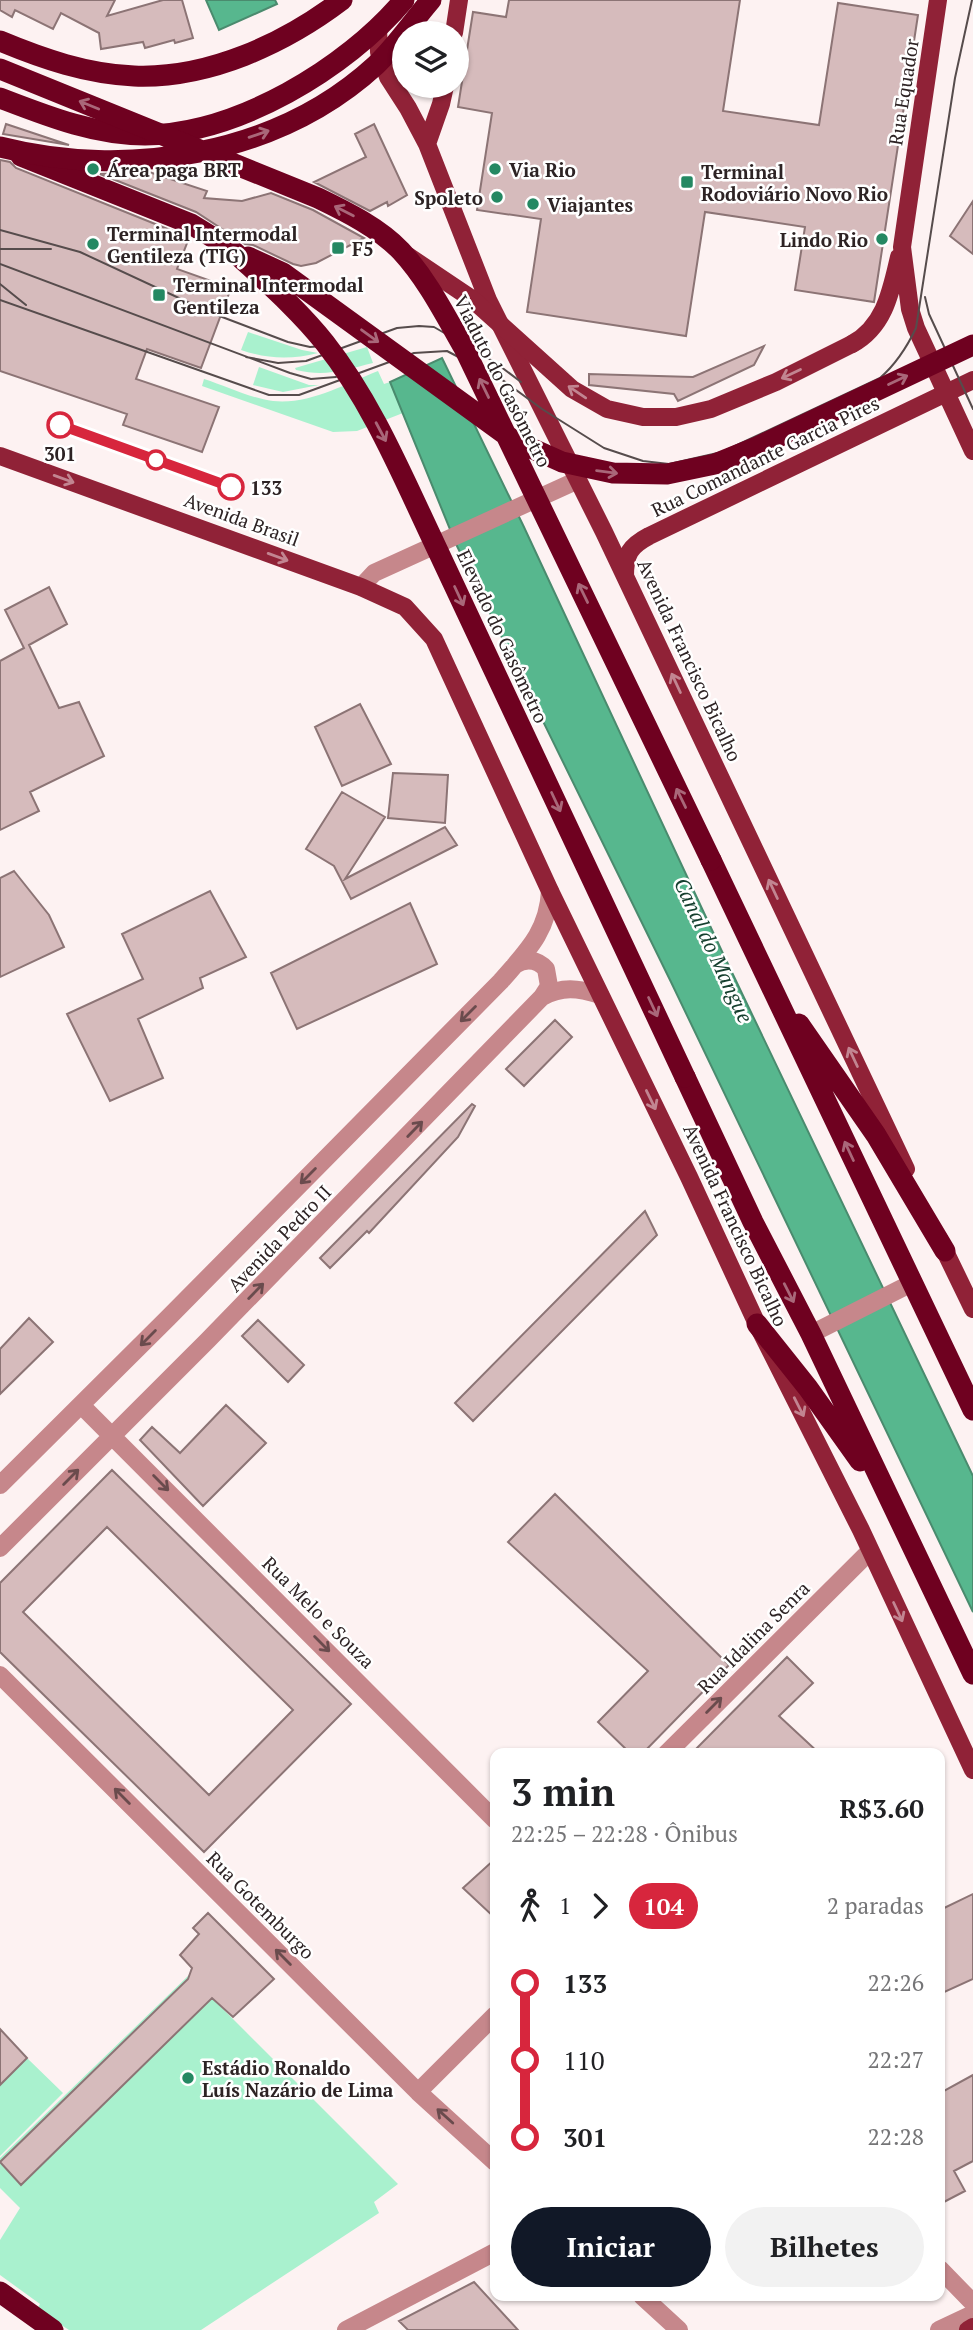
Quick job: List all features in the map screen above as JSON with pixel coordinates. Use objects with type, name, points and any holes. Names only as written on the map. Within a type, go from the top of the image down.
[{"type":"highway","points":[[5,42],[80,69],[135,76],[186,71],[234,59],[294,33],[342,0]]},
{"type":"highway","points":[[0,98],[85,127],[144,135],[196,128],[256,107],[316,76],[378,29],[404,0]]},
{"type":"highway","points":[[0,147],[53,159],[98,161],[165,158],[211,150],[237,142],[272,130],[334,97],[376,64],[431,0]]},
{"type":"highway","name":"Viaduto do Gasômetro","points":[[0,69],[318,198],[354,216],[400,250],[433,294],[464,348],[773,990]]},
{"type":"highway","name":"Elevado do Gasômetro","points":[[0,147],[191,224],[230,248],[283,273],[513,440],[562,462],[613,473],[667,474],[715,464],[757,447],[973,345]]},
{"type":"highway","name":"Elevado do Gasômetro","points":[[230,248],[299,314],[324,342],[360,393],[409,489],[685,1077]]},
{"type":"highway","points":[[773,990],[876,1135],[945,1251]]},
{"type":"highway","points":[[773,990],[973,1410]]},
{"type":"highway","name":"Avenida Francisco Bicalho","points":[[685,1077],[973,1674]]},
{"type":"highway","points":[[757,1324],[808,1388],[894,1508]]},
{"type":"highway","points":[[0,2289],[53,2330]]},
{"type":"highway","points":[[0,2298],[43,2330]]},
{"type":"main road","points":[[455,21],[459,0]]},
{"type":"main road","name":"Rua Equador","points":[[938,0],[902,247],[910,309],[919,336],[973,451]]},
{"type":"main road","name":"Avenida Francisco Bicalho","points":[[378,29],[379,52],[388,76],[427,144],[488,300],[625,576],[973,1309]]},
{"type":"main road","points":[[427,144],[442,98]]},
{"type":"main road","points":[[400,250],[472,299],[572,389],[607,409],[629,415],[668,417],[711,409],[776,382],[852,344],[870,332],[883,314],[902,247]]},
{"type":"main road","name":"Rua Comandante Garcia Pires","points":[[625,576],[627,554],[637,542],[973,380]]},
{"type":"main road","name":"Avenida Brasil","points":[[0,456],[391,599],[410,612],[434,639],[444,659]]},
{"type":"main road","name":"Avenida Francisco Bicalho","points":[[444,659],[550,891],[757,1324],[870,1550],[973,1770]]},
{"type":"main road","points":[[968,2330],[973,2327]]},
{"type":"street","points":[[361,587],[374,573],[578,480]]},
{"type":"street","name":"Avenida Pedro II","points":[[0,1485],[514,965],[543,928],[549,909],[550,891]]},
{"type":"street","points":[[514,965],[533,961],[546,970],[549,986],[542,997]]},
{"type":"street","points":[[542,997],[568,988],[600,995]]},
{"type":"street","name":"Avenida Pedro II","points":[[0,1548],[542,997]]},
{"type":"street","points":[[811,1334],[912,1283]]},
{"type":"street","name":"Rua Melo e Souza","points":[[81,1405],[490,1815]]},
{"type":"street","name":"Rua Idalina Senra","points":[[672,1748],[870,1550]]},
{"type":"street","name":"Rua Gotemburgo","points":[[0,1675],[418,2092],[490,2157]]},
{"type":"street","points":[[418,2092],[490,2020]]},
{"type":"street","points":[[346,2330],[490,2255]]},
{"type":"street","points":[[945,2274],[973,2303]]},
{"type":"street","points":[[0,2289],[61,2330]]},
{"type":"street","points":[[647,2301],[679,2330]]},
{"type":"street","points":[[939,2330],[973,2314]]},
{"type":"shaded area","points":[[248,332],[318,353],[279,358],[241,350]]},
{"type":"shaded area","points":[[367,347],[373,363],[326,373],[295,368]]},
{"type":"shaded area","points":[[259,367],[309,385],[319,385],[283,392],[253,385]]},
{"type":"shaded area","points":[[378,371],[384,384],[390,382],[403,413],[357,431],[333,432],[202,386],[204,379],[273,401],[300,400]]},
{"type":"shaded area","name":"Estádio Ronaldo Luís Nazário de Lima","points":[[189,1975],[398,2184],[374,2202],[379,2213],[201,2330],[69,2330],[37,2309],[40,2304],[0,2275],[0,2240],[20,2208],[0,2188],[0,2158]]},
{"type":"shaded area","points":[[27,2058],[63,2093],[0,2156],[0,2085]]},
{"type":"water","points":[[206,0],[275,0],[277,4],[219,30]]},
{"type":"water","name":"Canal do Mangue","points":[[442,358],[973,1476],[973,1612],[671,982],[456,544],[390,382]]},
{"type":"building","points":[[0,0],[115,0],[107,16],[163,0],[182,0],[193,38],[145,48],[143,42],[101,49],[99,33],[61,13],[53,29],[15,10],[12,17],[0,10]]},
{"type":"building","name":"Terminal Rodoviário Novo Rio","points":[[509,0],[740,0],[723,111],[819,125],[838,3],[918,15],[874,302],[795,290],[805,227],[705,212],[686,336],[527,312],[541,219],[477,210],[492,113],[458,107],[459,98],[469,98],[469,37],[473,12],[506,17]]},
{"type":"building","points":[[6,124],[69,145],[3,134]]},
{"type":"building","points":[[374,124],[407,195],[388,206],[387,202],[370,211],[314,182],[366,157],[355,134]]},
{"type":"building","name":"Terminal Intermodal Gentileza (TIG)","points":[[0,160],[189,238],[177,269],[231,288],[201,368],[147,349],[136,379],[219,407],[202,452],[123,425],[127,414],[0,371]]},
{"type":"building","points":[[149,172],[207,191],[204,198],[242,201],[271,193],[313,210],[364,238],[316,263],[301,266],[245,244],[196,212],[100,174]]},
{"type":"building","points":[[973,201],[973,254],[950,236]]},
{"type":"building","points":[[764,346],[754,365],[678,401],[674,394],[589,385],[589,374],[693,377]]},
{"type":"building","points":[[49,587],[67,624],[29,645],[59,708],[79,702],[104,756],[30,792],[39,811],[0,830],[0,661],[24,648],[5,610]]},
{"type":"building","points":[[360,704],[391,764],[342,786],[315,727]]},
{"type":"building","points":[[393,773],[448,775],[445,823],[388,818]]},
{"type":"building","points":[[342,792],[385,817],[345,879],[445,827],[457,845],[351,899],[334,866],[306,849]]},
{"type":"building","points":[[14,871],[49,915],[64,947],[0,977],[0,878]]},
{"type":"building","points":[[210,891],[246,957],[200,978],[203,988],[138,1019],[163,1078],[110,1101],[67,1014],[143,979],[122,934]]},
{"type":"building","points":[[410,903],[437,964],[297,1029],[271,973]]},
{"type":"building","points":[[555,1020],[572,1037],[524,1086],[506,1069]]},
{"type":"building","points":[[472,1104],[475,1106],[458,1137],[369,1233],[367,1231],[330,1268],[320,1258]]},
{"type":"building","points":[[645,1211],[657,1235],[473,1421],[455,1403]]},
{"type":"building","points":[[29,1318],[53,1342],[0,1394],[0,1349]]},
{"type":"building","points":[[258,1320],[304,1365],[288,1382],[242,1336]]},
{"type":"building","points":[[226,1405],[266,1443],[203,1506],[140,1440],[152,1427],[180,1453]]},
{"type":"building","points":[[112,1470],[351,1704],[204,1852],[0,1652],[0,1583]],"holes":[[[107,1527],[293,1710],[209,1795],[23,1612]]]},
{"type":"building","points":[[555,1494],[729,1665],[648,1748],[625,1748],[598,1722],[648,1671],[508,1542]]},
{"type":"building","points":[[787,1657],[813,1683],[779,1716],[814,1748],[697,1748]]},
{"type":"building","points":[[490,1864],[490,1913],[463,1888]]},
{"type":"building","points":[[973,1894],[973,1979],[945,1992],[945,1908]]},
{"type":"building","points":[[208,1913],[274,1979],[233,2017],[212,1998],[21,2185],[0,2162],[188,1979],[192,1968],[180,1955],[199,1934],[193,1928]]},
{"type":"building","points":[[0,2029],[27,2058],[0,2085]]},
{"type":"building","points":[[973,2075],[973,2161],[954,2171],[965,2191],[945,2201],[945,2090]]},
{"type":"building","points":[[474,2282],[518,2330],[408,2330],[399,2321]]},
{"type":"tram line","points":[[0,300],[269,395],[299,395],[414,353],[447,351],[504,381],[542,409],[604,448],[643,461],[669,464],[722,452],[880,378],[909,342],[916,328],[955,78],[972,0]]},
{"type":"tram line","points":[[0,230],[80,252],[209,312],[288,342],[310,347],[336,345]]},
{"type":"tram line","points":[[0,249],[51,249]]},
{"type":"tram line","points":[[0,264],[290,373],[311,379],[336,377]]},
{"type":"tram line","points":[[0,284],[26,305]]},
{"type":"tram line","points":[[925,297],[929,314],[973,409]]},
{"type":"tram line","points":[[246,357],[278,363],[306,361],[397,328],[434,327],[496,363],[521,382]]},
{"type":"bus line","name":"104","points":[[60,425],[231,487]]},
{"type":"place","name":"Área paga BRT","points":[[93,169]]},
{"type":"place","name":"Via Rio","points":[[495,169]]},
{"type":"place","name":"Terminal Rodoviário Novo Rio","points":[[687,182]]},
{"type":"place","name":"Spoleto","points":[[497,197]]},
{"type":"place","name":"Viajantes","points":[[533,204]]},
{"type":"place","name":"Lindo Rio","points":[[882,239]]},
{"type":"place","name":"Terminal Intermodal Gentileza (TIG)","points":[[93,244]]},
{"type":"place","name":"F5","points":[[338,248]]},
{"type":"place","name":"Terminal Intermodal Gentileza","points":[[159,295]]},
{"type":"place","name":"301","points":[[60,425]]},
{"type":"place","name":"133","points":[[231,487]]},
{"type":"place","name":"Estádio Ronaldo Luís Nazário de Lima","points":[[188,2078]]}]
